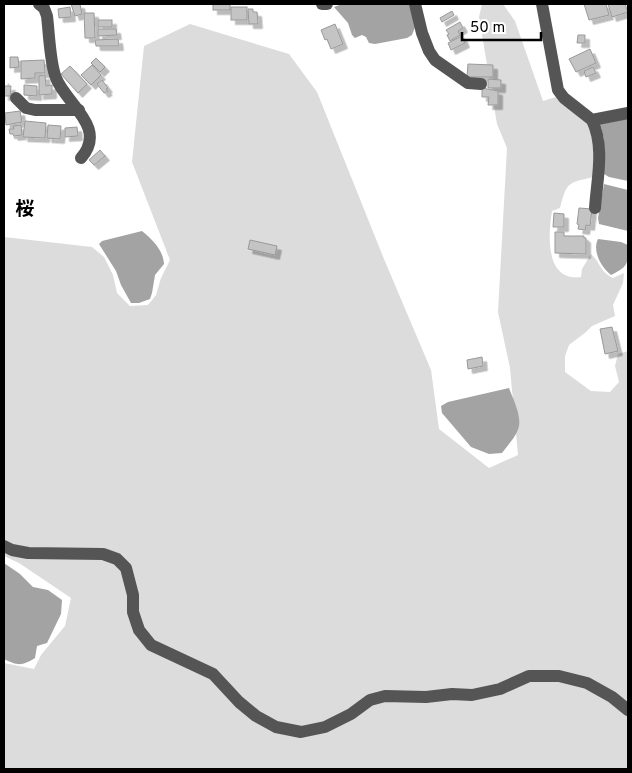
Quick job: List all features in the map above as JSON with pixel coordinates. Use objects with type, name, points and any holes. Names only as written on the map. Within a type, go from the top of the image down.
[{"type":"street","points":[[39,4],[44,8],[47,16],[55,76],[62,90],[89,125],[88,150],[81,158]]},
{"type":"street","points":[[415,4],[422,33],[429,51],[435,60],[468,84],[481,84]]},
{"type":"street","points":[[542,4],[558,90],[564,98],[592,120],[597,130],[600,142],[596,208]]},
{"type":"street","points":[[16,98],[26,108],[35,110],[79,110]]},
{"type":"street","points":[[592,120],[628,113]]},
{"type":"street","points":[[4,546],[12,550],[28,553],[103,554],[117,559],[126,568],[133,595],[133,612],[139,630],[151,645],[213,674],[238,702],[256,716],[276,727],[301,732],[325,727],[351,714],[370,700],[385,696],[472,695],[500,689],[529,676],[559,676],[587,683],[612,697],[628,710]]},
{"type":"shaded area","points":[[342,4],[411,4],[415,27],[412,35],[407,38],[375,44],[369,43],[366,37],[362,35],[355,38],[348,23],[334,7]]},
{"type":"shaded area","points":[[482,4],[503,4],[515,21],[543,101],[556,97],[585,117],[597,143],[594,177],[574,182],[570,185],[567,188],[560,208],[552,211],[550,244],[555,265],[569,277],[581,277],[582,269],[591,254],[605,273],[613,278],[624,273],[623,283],[613,305],[615,316],[592,326],[569,345],[565,356],[565,372],[591,391],[610,392],[619,382],[615,366],[618,354],[628,351],[628,769],[4,769],[4,663],[34,669],[41,655],[65,626],[71,598],[19,563],[4,556],[4,237],[92,247],[104,257],[113,275],[117,293],[130,306],[148,305],[156,295],[161,278],[170,260],[132,162],[144,46],[190,24],[289,54],[317,92],[431,370],[439,429],[489,468],[518,455],[510,368],[498,312],[507,148],[497,124],[479,17]]},
{"type":"shaded area","points":[[628,116],[628,181],[604,174],[604,139],[600,123]]},
{"type":"shaded area","points":[[604,184],[628,190],[628,231],[599,224],[598,218]]},
{"type":"shaded area","points":[[142,231],[157,246],[162,254],[164,264],[155,275],[150,299],[139,303],[131,303],[116,271],[99,244],[102,241]]},
{"type":"shaded area","points":[[598,239],[621,242],[628,245],[626,264],[611,275],[598,258],[596,244]]},
{"type":"shaded area","points":[[509,388],[518,412],[519,426],[514,437],[502,453],[489,454],[471,447],[442,413],[441,406],[448,402]]},
{"type":"shaded area","points":[[4,563],[20,574],[33,587],[48,590],[62,600],[61,614],[47,643],[37,646],[35,658],[23,664],[13,663],[4,659]]},
{"type":"building","points":[[71,4],[80,4],[82,14],[75,16]]},
{"type":"building","points":[[213,4],[230,4],[230,10],[213,10]]},
{"type":"building","points":[[584,4],[606,4],[609,15],[589,20]]},
{"type":"building","points":[[608,4],[625,4],[628,12],[612,17]]},
{"type":"building","points":[[70,7],[71,17],[59,18],[58,9]]},
{"type":"building","points":[[231,7],[247,7],[247,20],[231,20]]},
{"type":"building","points":[[248,9],[253,9],[253,12],[257,12],[258,24],[249,24]]},
{"type":"building","points":[[452,11],[454,15],[442,22],[440,18]]},
{"type":"building","points":[[84,13],[94,13],[95,38],[85,38]]},
{"type":"building","points":[[98,20],[112,20],[112,27],[98,27]]},
{"type":"building","points":[[460,22],[463,28],[458,31],[460,35],[450,41],[446,30]]},
{"type":"building","points":[[335,24],[343,44],[331,49],[321,30]]},
{"type":"building","points":[[98,29],[116,29],[117,35],[98,36]]},
{"type":"building","points":[[578,35],[585,35],[585,43],[577,43]]},
{"type":"building","points":[[462,36],[465,43],[451,50],[448,43]]},
{"type":"building","points":[[118,39],[119,46],[96,46],[95,40]]},
{"type":"building","points":[[590,49],[596,63],[576,72],[569,59]]},
{"type":"building","points":[[10,57],[18,57],[19,67],[10,68]]},
{"type":"building","points":[[96,58],[105,67],[100,72],[91,63]]},
{"type":"building","points":[[44,60],[45,73],[35,73],[35,78],[21,79],[21,61]]},
{"type":"building","points":[[468,64],[493,65],[493,77],[467,77]]},
{"type":"building","points":[[92,65],[101,75],[91,85],[81,75]]},
{"type":"building","points":[[70,66],[87,84],[78,93],[61,74]]},
{"type":"building","points":[[593,67],[596,73],[586,77],[584,71]]},
{"type":"building","points":[[45,75],[46,86],[52,85],[52,94],[39,95],[39,76]]},
{"type":"building","points":[[488,79],[501,80],[501,88],[488,88]]},
{"type":"building","points":[[102,80],[108,88],[106,89],[108,91],[104,93],[97,84]]},
{"type":"building","points":[[24,85],[37,86],[37,96],[24,95]]},
{"type":"building","points":[[4,86],[11,86],[10,96],[4,96]]},
{"type":"building","points":[[482,88],[498,91],[498,105],[488,105],[489,97],[482,97]]},
{"type":"building","points":[[20,111],[22,122],[6,125],[5,113]]},
{"type":"building","points":[[25,121],[46,123],[45,138],[23,137]]},
{"type":"building","points":[[21,125],[22,135],[14,136],[10,134],[9,129],[14,129],[13,126]]},
{"type":"building","points":[[48,125],[61,126],[60,139],[47,138]]},
{"type":"building","points":[[77,127],[78,136],[65,137],[65,128]]},
{"type":"building","points":[[100,150],[105,156],[94,165],[89,160]]},
{"type":"building","points":[[579,208],[592,209],[590,226],[586,225],[585,230],[578,229]]},
{"type":"building","points":[[554,213],[564,214],[564,227],[553,227]]},
{"type":"building","points":[[555,232],[564,232],[564,236],[584,236],[586,238],[586,254],[555,253]]},
{"type":"building","points":[[250,240],[277,246],[275,255],[248,249]]},
{"type":"building","points":[[612,327],[618,351],[605,354],[600,329]]},
{"type":"building","points":[[482,357],[483,366],[468,369],[467,360]]},
{"type":"district","name":"桜","points":[[25,210]]}]
